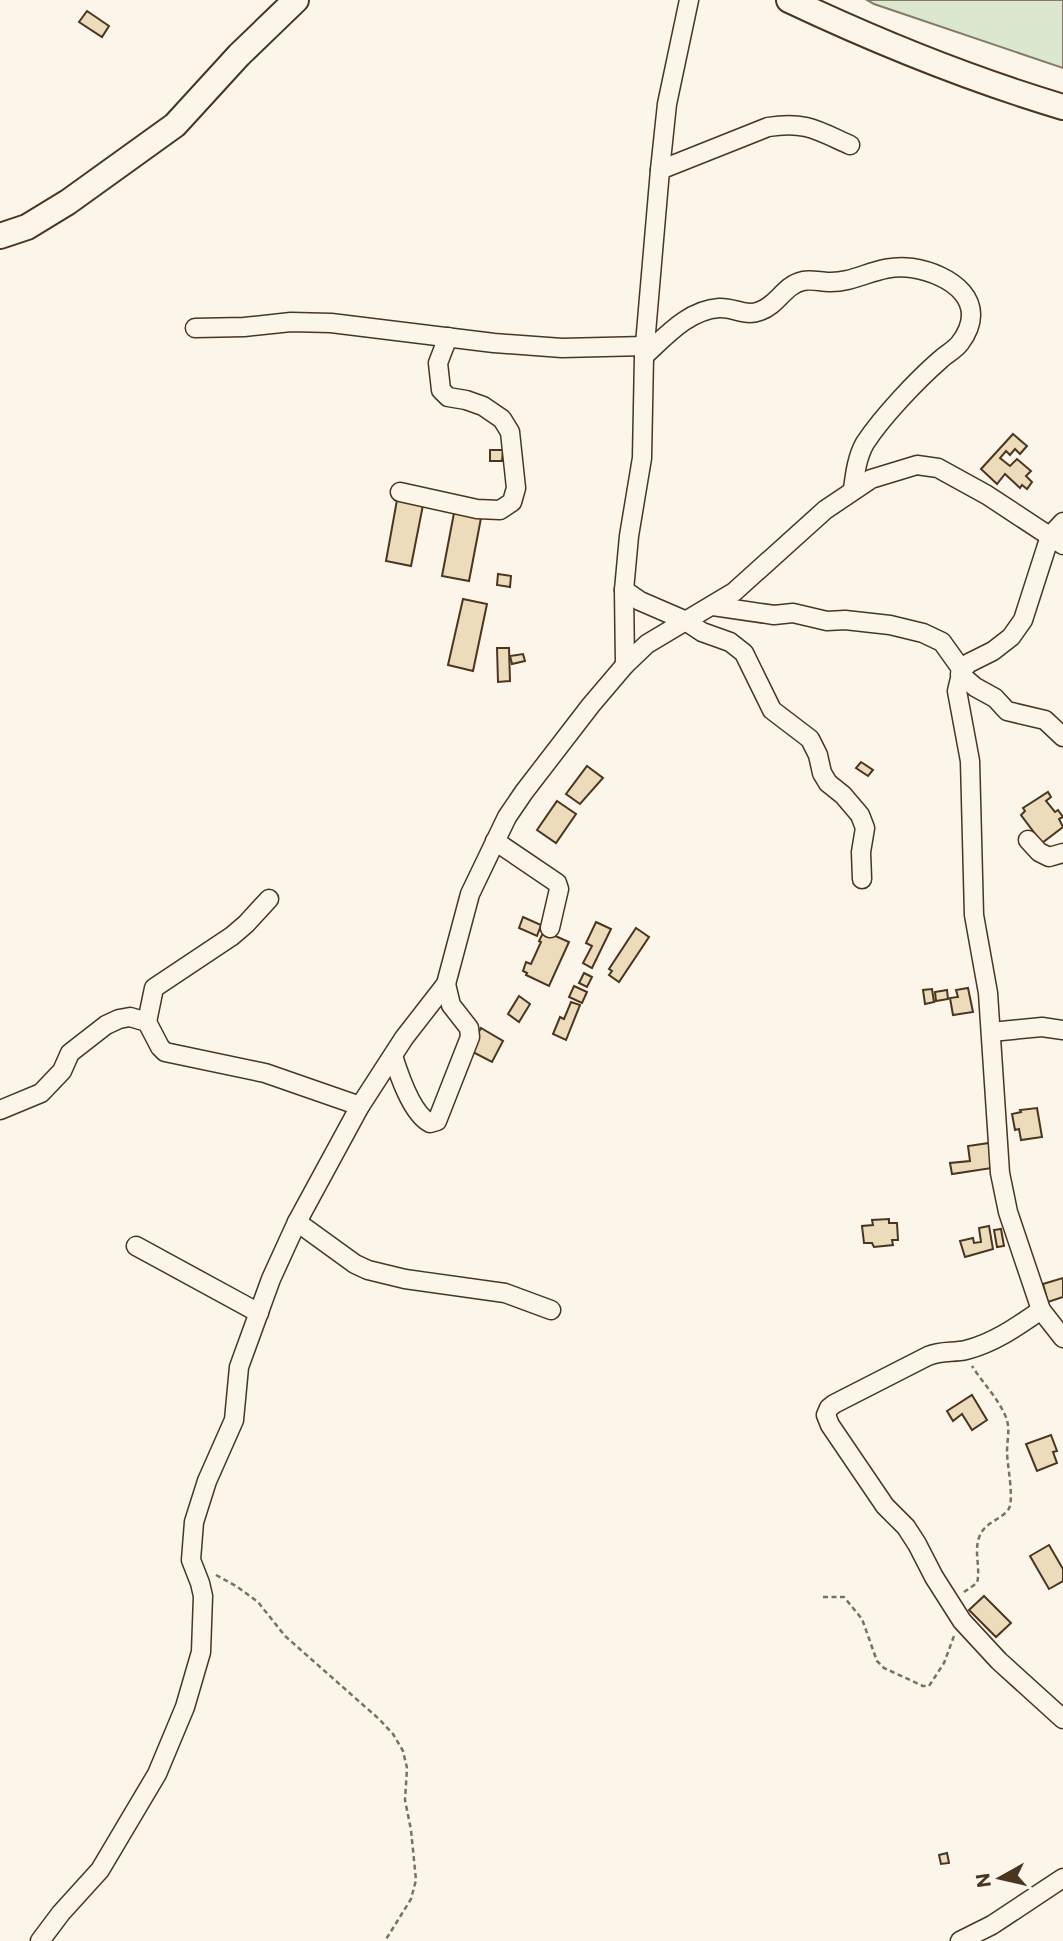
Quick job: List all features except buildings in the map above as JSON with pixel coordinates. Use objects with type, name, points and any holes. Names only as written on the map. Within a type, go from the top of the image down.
[{"type":"highway","points":[[0,236],[27,227],[68,202],[175,125],[239,55],[296,0]]},
{"type":"highway","points":[[789,0],[853,30],[999,86],[1063,107]]},
{"type":"street","points":[[625,665],[624,590],[629,537],[642,458],[645,351],[660,170],[667,104],[688,0]]},
{"type":"street","points":[[660,170],[768,127],[787,124],[804,125],[849,145]]},
{"type":"street","points":[[195,328],[244,327],[291,321],[331,323],[562,348],[645,351],[689,317],[718,307],[749,314],[760,312],[792,285],[805,280],[834,282],[889,267],[912,268],[932,273],[962,290],[968,297],[971,320],[959,345],[921,378],[864,444],[855,471],[853,489]]},
{"type":"street","points":[[400,492],[477,509],[500,510],[512,502],[516,488],[510,432],[502,419],[483,406],[448,397],[441,390],[438,362],[448,337]]},
{"type":"street","points":[[40,1941],[100,1870],[157,1774],[185,1707],[201,1652],[203,1595],[191,1559],[194,1522],[207,1481],[234,1420],[239,1367],[271,1279],[297,1222],[360,1106],[446,985],[470,894],[495,841],[524,792],[591,705],[647,644],[734,592],[825,510],[871,479],[917,465],[939,468],[1057,540]]},
{"type":"street","points":[[1063,522],[1023,620],[1011,637],[969,663],[961,672],[957,691],[970,761],[974,915],[988,993],[1000,1173],[1008,1212],[1041,1310],[1063,1338]]},
{"type":"street","points":[[624,590],[702,632],[730,642],[744,653],[772,710],[810,739],[828,783],[843,795],[860,815],[865,828],[861,852],[862,879]]},
{"type":"street","points":[[713,606],[774,615],[793,613],[827,621],[845,620],[890,625],[923,633],[942,642],[961,672],[975,687],[995,698],[1007,711],[1045,720],[1063,737]]},
{"type":"street","points":[[1028,840],[1039,852],[1049,857],[1063,853]]},
{"type":"street","points":[[495,841],[557,883],[559,890],[550,928]]},
{"type":"street","points":[[269,899],[232,936],[154,988],[147,1022],[165,1052],[265,1073],[360,1106]]},
{"type":"street","points":[[393,1056],[404,1086],[423,1118],[430,1123],[437,1121],[469,1043],[470,1032],[452,1005],[446,985]]},
{"type":"street","points":[[0,1110],[41,1093],[62,1071],[70,1053],[106,1026],[130,1017],[147,1022]]},
{"type":"street","points":[[991,1032],[1042,1027],[1063,1030]]},
{"type":"street","points":[[297,1222],[355,1264],[368,1270],[405,1279],[505,1293],[551,1310]]},
{"type":"street","points":[[136,1246],[259,1313]]},
{"type":"street","points":[[1041,1310],[1011,1331],[963,1351],[934,1353],[834,1404],[826,1415],[830,1426],[885,1506],[918,1544],[933,1577],[962,1621],[1008,1669],[1063,1719]]},
{"type":"street","points":[[960,1941],[992,1925],[1063,1878]]},
{"type":"path","points":[[950,1602],[977,1583],[977,1550],[980,1536],[985,1528],[1008,1511],[1011,1502],[1007,1449],[1010,1429],[1006,1415],[963,1351]]},
{"type":"path","points":[[193,1566],[236,1586],[258,1602],[285,1636],[379,1719],[393,1734],[402,1751],[407,1768],[405,1800],[416,1880],[411,1899],[385,1941]]},
{"type":"path","points":[[823,1597],[844,1597],[862,1619],[877,1661],[884,1668],[923,1686],[929,1686],[936,1675],[962,1621]]},
{"type":"green space","points":[[867,0],[1063,0],[1063,68],[874,4]]}]
